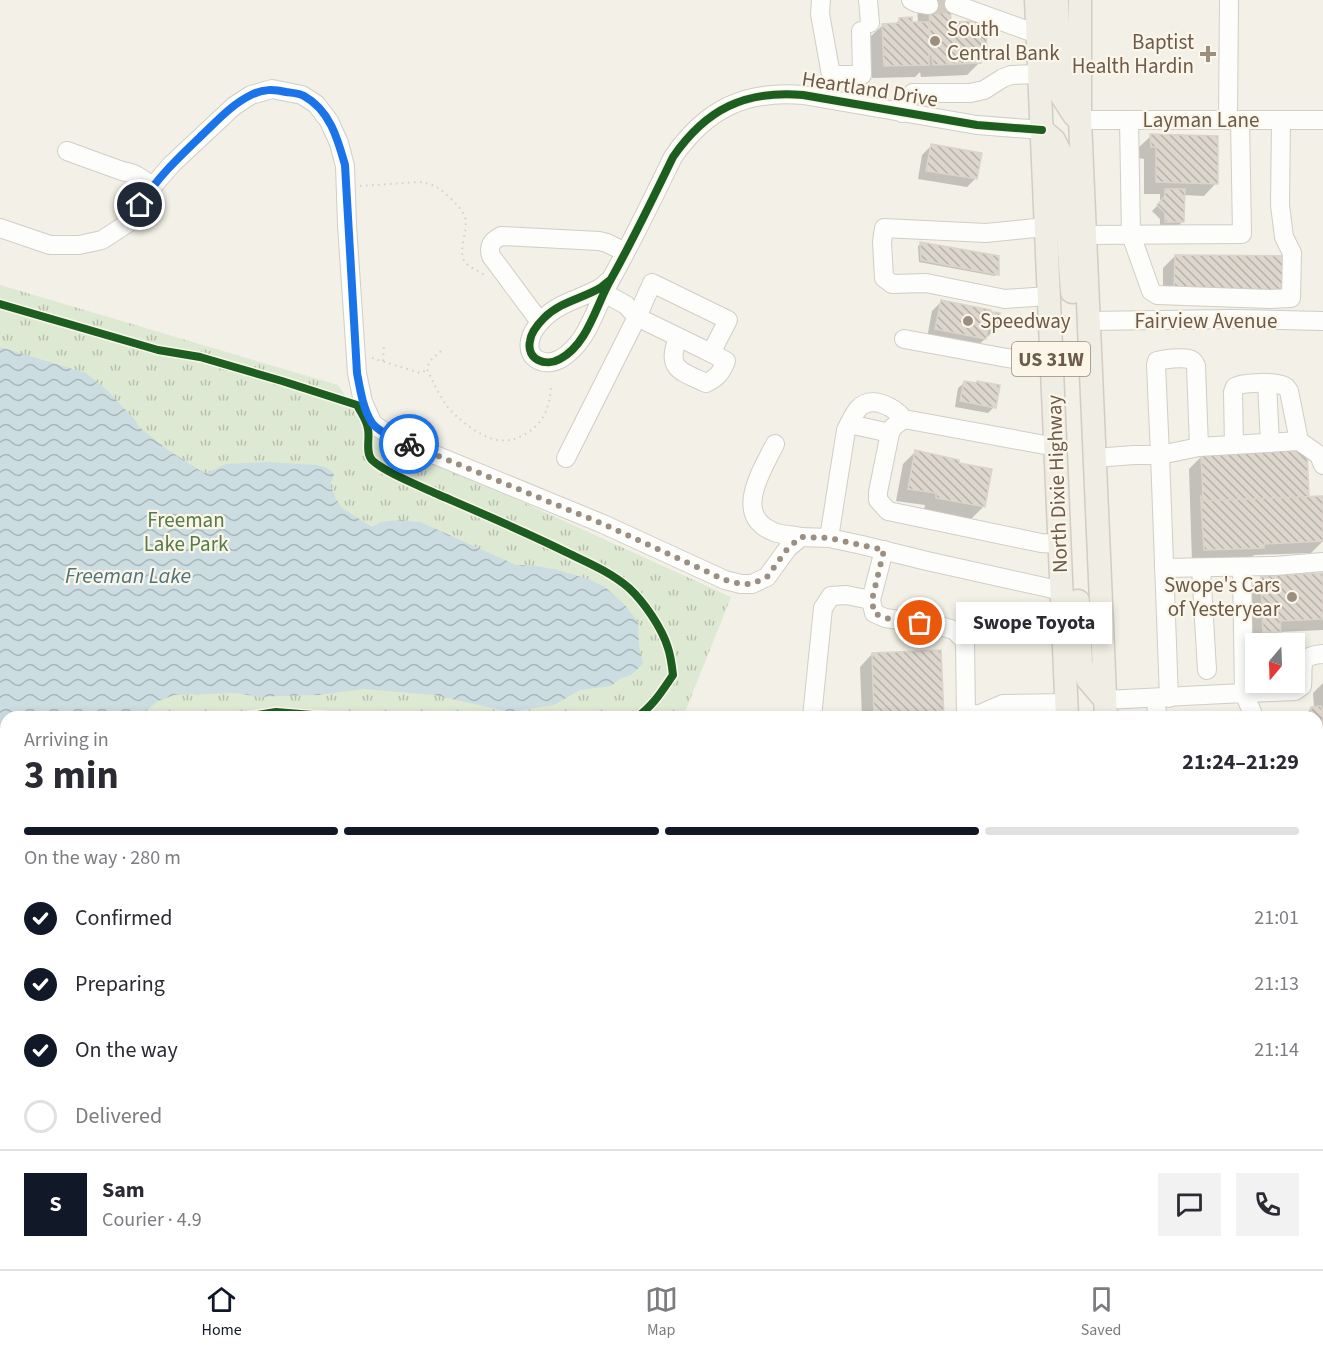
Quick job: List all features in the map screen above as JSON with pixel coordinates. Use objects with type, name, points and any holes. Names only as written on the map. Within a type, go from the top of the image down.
[{"type":"main road","name":"North Dixie Highway","points":[[1040,0],[1037,34],[1067,710]]},
{"type":"main road","points":[[1040,0],[1061,95],[1080,120]]},
{"type":"main road","name":"North Dixie Highway","points":[[1080,0],[1080,120],[1105,709]]},
{"type":"main road","points":[[1042,130],[1054,140],[1062,156],[1088,507],[1096,522]]},
{"type":"main road","points":[[1056,457],[1071,486],[1081,664],[1105,709]]},
{"type":"street","points":[[821,0],[820,14],[831,75],[828,99]]},
{"type":"street","points":[[831,75],[862,75],[868,0]]},
{"type":"street","points":[[911,0],[929,5]]},
{"type":"street","points":[[1085,235],[1242,234],[1229,0]]},
{"type":"street","points":[[954,4],[1037,34]]},
{"type":"street","points":[[902,112],[913,93],[970,93],[984,90],[1011,75],[1039,74]]},
{"type":"street","points":[[0,228],[50,245],[79,245],[102,240],[128,223],[152,187],[172,164],[234,106],[251,95],[272,89],[302,95],[315,104],[329,121],[339,143],[345,165],[357,373],[363,402],[373,424],[394,438],[603,524],[725,580],[752,584],[767,577],[788,548],[801,537]]},
{"type":"street","name":"Heartland Drive","points":[[540,322],[532,333],[529,342],[530,350],[533,357],[540,362],[555,361],[569,352],[583,335],[683,142],[711,116],[746,99],[784,93],[977,125],[1042,130]]},
{"type":"street","name":"Layman Lane","points":[[1080,120],[1323,120]]},
{"type":"street","points":[[1129,120],[1131,235],[1151,291],[1157,295],[1270,299],[1291,298],[1292,253],[1284,237],[1280,205],[1281,120]]},
{"type":"street","points":[[67,151],[132,173],[152,187]]},
{"type":"street","points":[[1045,227],[986,233],[884,228],[882,242],[884,278],[891,285],[926,283],[1005,299],[1048,296]]},
{"type":"street","points":[[626,252],[599,241],[501,236],[494,239],[489,249],[491,256],[540,322],[562,304],[607,286],[637,317],[726,361],[716,378],[706,383],[679,370],[674,359],[674,349],[678,339]]},
{"type":"street","points":[[566,458],[652,283],[728,320],[711,353]]},
{"type":"street","name":"Fairview Avenue","points":[[1088,321],[1323,321]]},
{"type":"street","points":[[904,339],[1006,358],[1052,363]]},
{"type":"street","points":[[1159,711],[1163,698],[1164,568],[1157,361],[1189,359],[1196,366],[1198,447]]},
{"type":"street","points":[[1234,445],[1233,392],[1235,387],[1241,384],[1268,383],[1286,387],[1299,441]]},
{"type":"street","points":[[1268,383],[1270,443]]},
{"type":"street","points":[[829,538],[846,430],[860,407],[874,402],[894,410],[904,419],[1056,457]]},
{"type":"street","points":[[904,419],[893,427],[890,433],[878,492],[878,500],[888,511],[1041,543],[1059,544]]},
{"type":"street","points":[[849,424],[890,433]]},
{"type":"street","points":[[1094,458],[1160,455],[1198,447],[1299,441],[1319,455],[1323,465]]},
{"type":"street","points":[[775,444],[753,490],[752,509],[759,523],[774,532],[801,537],[829,538],[1062,591]]},
{"type":"street","points":[[884,550],[872,600],[874,613],[885,618],[937,625],[954,630],[965,641],[966,711]]},
{"type":"street","points":[[1164,568],[1242,567],[1323,562]]},
{"type":"street","points":[[1242,567],[1244,693],[1252,711]]},
{"type":"street","points":[[1201,568],[1207,670]]},
{"type":"street","points":[[813,711],[823,608],[831,596],[846,595],[872,600]]},
{"type":"street","points":[[1105,709],[1163,698],[1295,691],[1302,686],[1305,660],[1311,655],[1323,654]]},
{"type":"street","points":[[987,711],[1002,704],[1067,710]]},
{"type":"path","points":[[356,186],[418,182],[441,189],[458,206],[465,218],[463,261],[484,275]]},
{"type":"path","points":[[383,361],[384,345]]},
{"type":"path","points":[[368,357],[423,372],[434,356],[441,351]]},
{"type":"path","points":[[427,369],[451,412],[492,440],[510,440],[534,427],[546,413],[551,387]]},
{"type":"green space","name":"Freeman Lake","points":[[0,285],[338,385],[371,433],[731,597],[685,711],[0,711]]},
{"type":"water","name":"Freeman Lake","points":[[0,347],[86,373],[107,390],[138,426],[168,450],[204,473],[226,464],[267,462],[325,467],[333,472],[334,476],[330,484],[342,508],[372,527],[380,522],[399,520],[420,522],[516,565],[558,570],[605,587],[624,604],[638,622],[643,664],[631,675],[621,678],[611,686],[580,690],[554,705],[516,711],[506,711],[434,695],[364,689],[319,695],[259,697],[237,693],[174,695],[156,702],[146,711],[0,711]]},
{"type":"building","name":"South Central Bank","points":[[929,0],[950,0],[951,22],[980,21],[980,29],[986,29],[987,50],[980,51],[981,63],[933,65],[932,55],[929,55],[929,65],[884,66],[882,24],[899,23],[899,18],[912,17],[912,22],[928,22],[930,32]]},
{"type":"building","points":[[1150,134],[1218,136],[1218,184],[1156,182],[1156,147],[1151,147]]},
{"type":"building","points":[[931,144],[982,153],[977,179],[926,171]]},
{"type":"building","points":[[1165,189],[1185,189],[1184,222],[1165,222],[1165,213],[1157,205],[1165,196]]},
{"type":"building","points":[[920,242],[999,256],[999,275],[921,260]]},
{"type":"building","points":[[1175,255],[1288,256],[1287,291],[1174,290]]},
{"type":"building","name":"Speedway","points":[[941,300],[1000,313],[997,329],[988,328],[986,339],[935,329]]},
{"type":"building","points":[[964,381],[1000,385],[996,408],[960,401]]},
{"type":"building","points":[[915,450],[959,460],[959,463],[992,469],[985,507],[936,498],[936,493],[908,489]]},
{"type":"building","points":[[1307,450],[1309,497],[1201,501],[1201,496],[1203,496],[1201,455]]},
{"type":"building","points":[[1323,496],[1323,541],[1264,544],[1264,548],[1204,550],[1201,501]]},
{"type":"building","name":"Swope's Cars of Yesteryear","points":[[1323,573],[1323,619],[1280,621],[1281,632],[1263,632],[1261,576]]},
{"type":"building","points":[[941,650],[944,711],[874,711],[872,653]]},
{"type":"building","points":[[1321,706],[1323,711],[1311,711],[1311,707]]},
{"type":"tunnel","points":[[929,5],[954,4]]},
{"type":"cycle path","points":[[610,280],[593,292],[557,308],[544,318],[535,328],[531,338],[530,348],[534,357],[543,362],[555,361],[578,344],[673,157],[699,126],[713,115],[745,100],[782,94],[803,95],[977,125],[1042,130]]},
{"type":"cycle path","points":[[0,304],[158,350],[200,357],[357,405],[367,426],[370,457],[378,465],[403,479],[593,565],[615,578],[635,594],[652,616],[665,640],[673,675],[645,711]]},
{"type":"way so far","points":[[409,444],[603,524],[725,580],[741,584],[752,584],[767,577],[788,548],[801,537],[829,538],[884,550],[872,600],[874,613],[885,618],[920,623]]},
{"type":"place","name":"South Central Bank","points":[[935,41]]},
{"type":"place","name":"Baptist Health Hardin","points":[[1208,54]]},
{"type":"place","name":"Speedway","points":[[968,321]]},
{"type":"place","name":"Swope's Cars of Yesteryear","points":[[1292,597]]},
{"type":"place","name":"Swope Toyota","points":[[920,623]]},
{"type":"route","points":[[140,205],[172,164],[234,106],[251,95],[272,89],[302,95],[315,104],[329,121],[339,143],[345,165],[357,373],[363,402],[373,424],[394,438],[409,444]]},
{"type":"park label","name":"Freeman Lake Park","points":[[186,532]]}]
